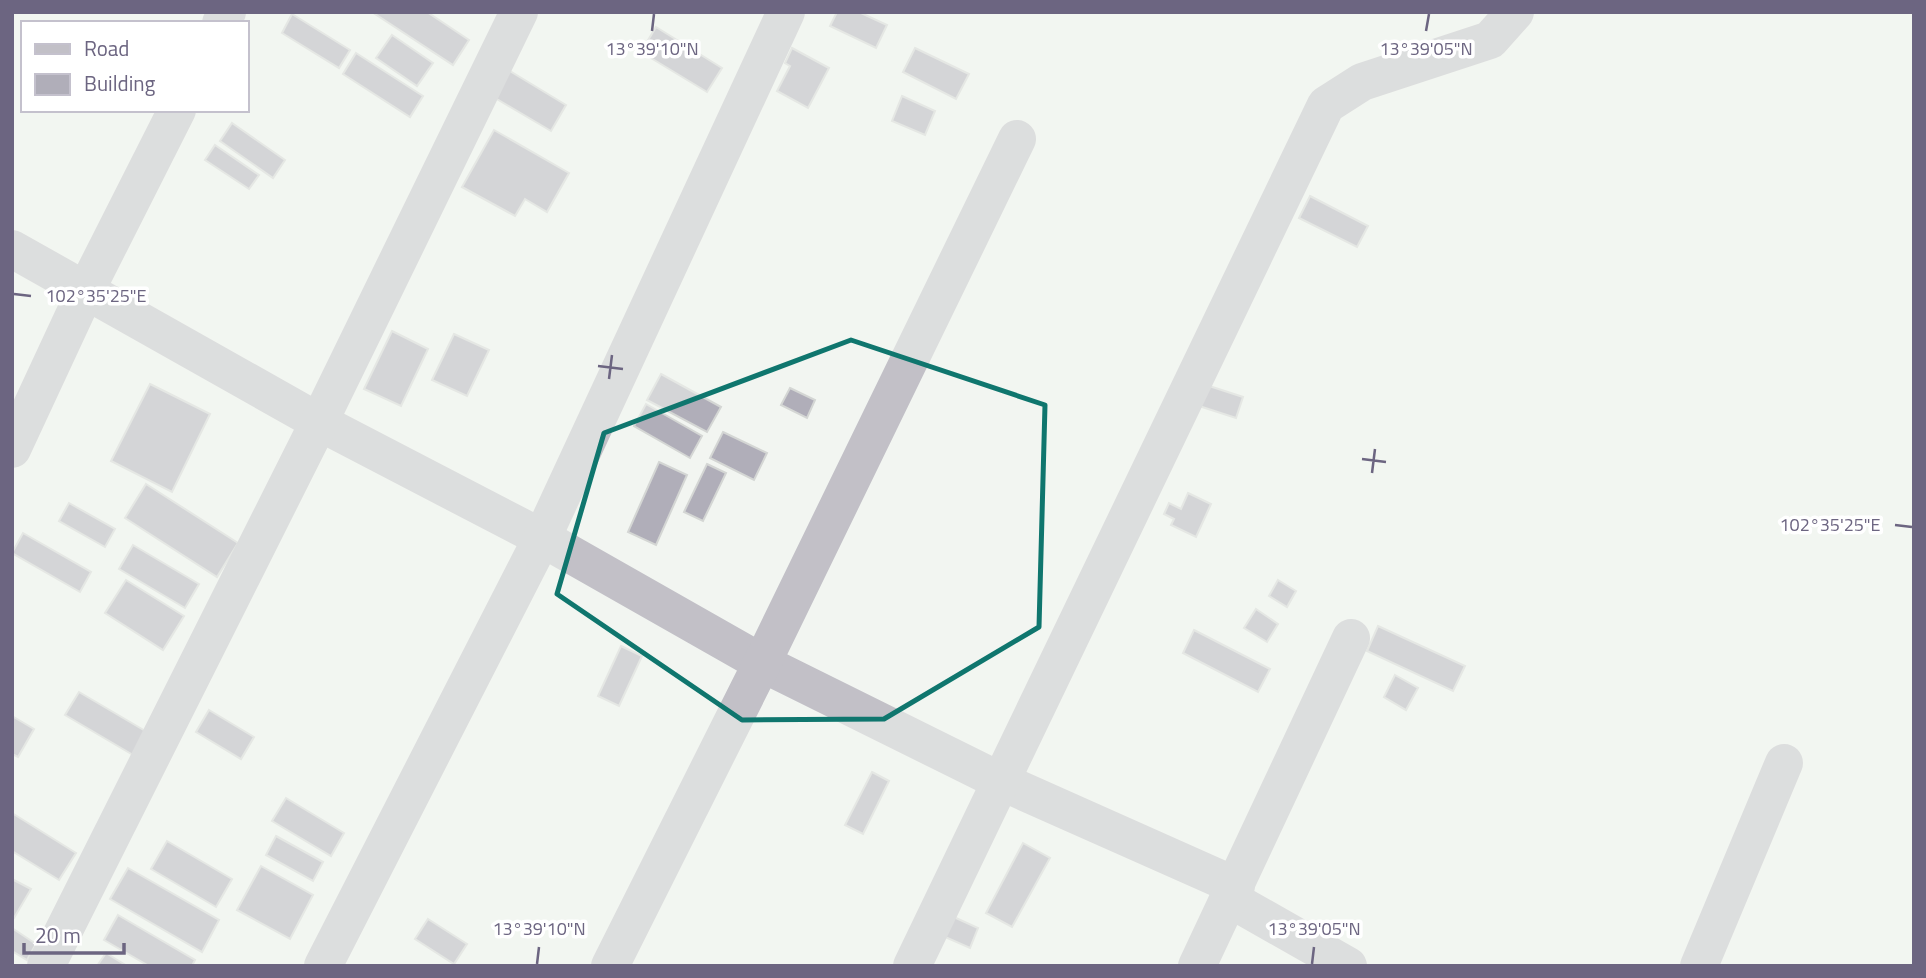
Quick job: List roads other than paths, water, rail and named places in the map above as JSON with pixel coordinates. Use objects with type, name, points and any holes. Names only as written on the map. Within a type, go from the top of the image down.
[{"type":"street","points":[[46,966],[319,422],[519,12]]},
{"type":"street","points":[[323,966],[542,538],[786,12]]},
{"type":"street","points":[[912,966],[1326,105],[1362,82],[1490,40],[1515,12]]},
{"type":"street","points":[[12,449],[85,292],[176,112]]},
{"type":"street","points":[[610,966],[762,663],[1017,139]]},
{"type":"street","points":[[12,250],[319,422],[542,538],[762,663],[1000,782],[1233,892],[1348,966]]},
{"type":"street","points":[[1197,966],[1351,638]]},
{"type":"street","points":[[1699,966],[1784,763]]}]
